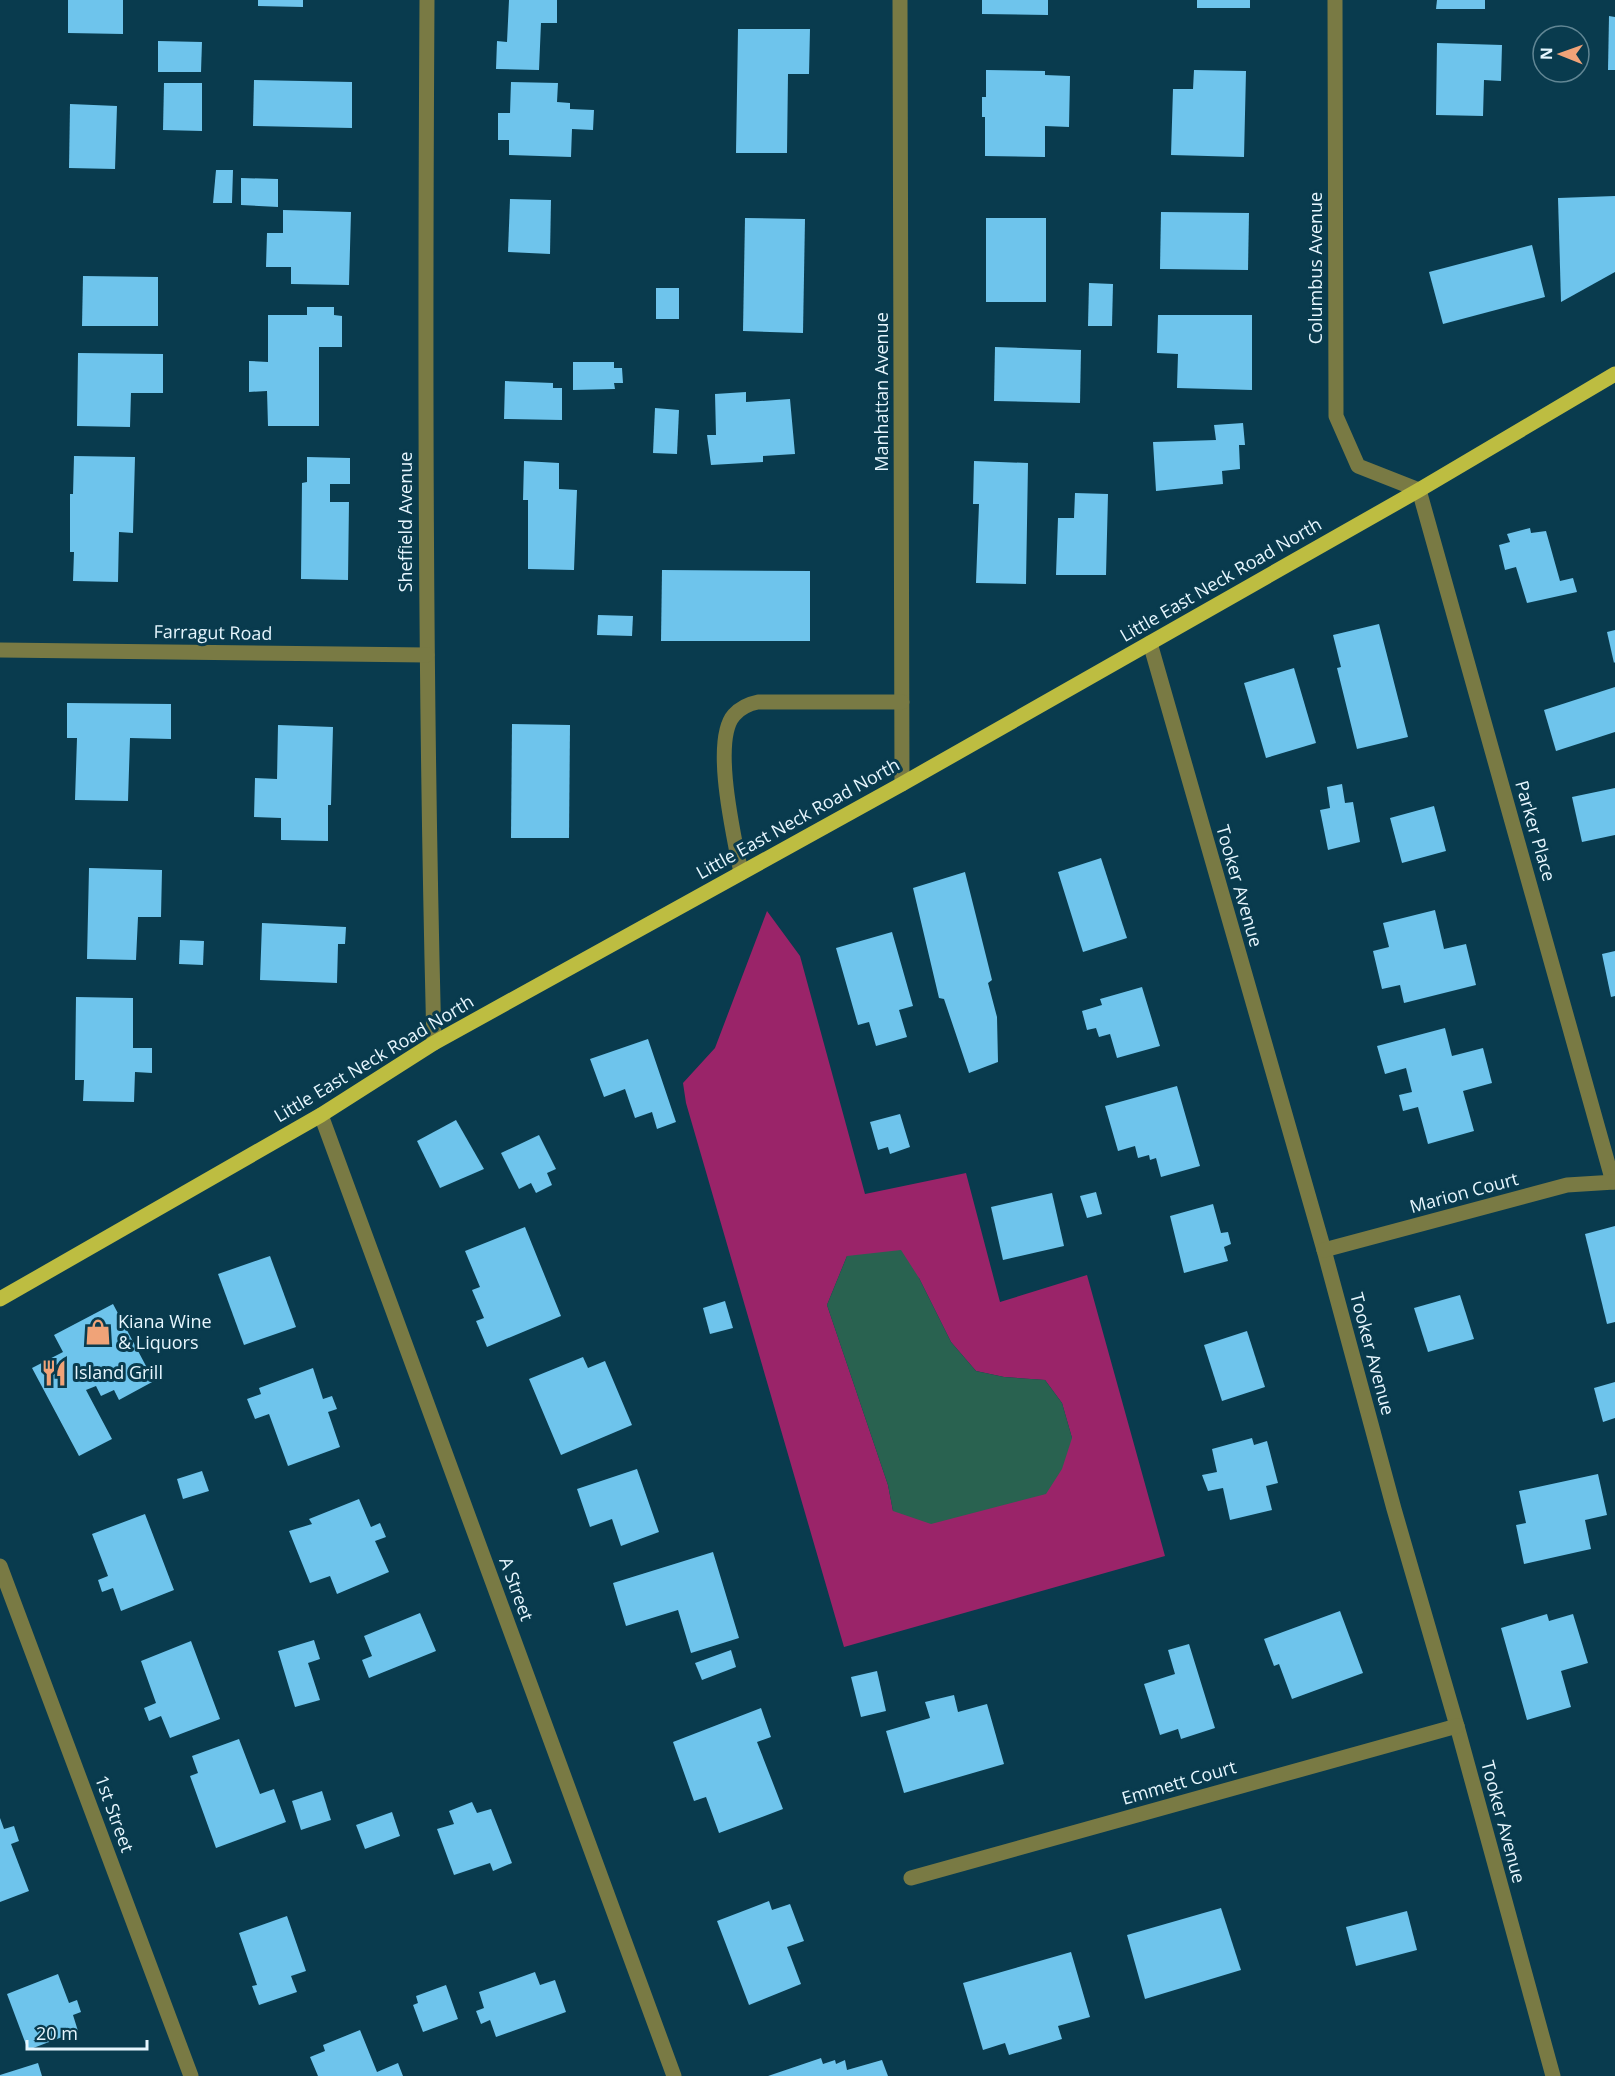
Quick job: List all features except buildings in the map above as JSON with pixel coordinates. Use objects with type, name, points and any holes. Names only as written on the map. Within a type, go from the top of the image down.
[{"type":"main road","name":"Little East Neck Road North","points":[[0,1299],[321,1115],[434,1043],[902,784],[1419,490],[1615,374]]},
{"type":"street","name":"Sheffield Avenue","points":[[427,0],[424,406],[434,1043]]},
{"type":"street","name":"Manhattan Avenue","points":[[900,0],[902,784]]},
{"type":"street","name":"Columbus Avenue","points":[[1335,0],[1336,416],[1358,466],[1419,490]]},
{"type":"street","name":"Parker Place","points":[[1419,490],[1614,1182]]},
{"type":"street","name":"Tooker Avenue","points":[[1150,643],[1324,1250],[1553,2076]]},
{"type":"street","name":"Farragut Road","points":[[0,650],[427,655]]},
{"type":"street","points":[[741,873],[725,782],[725,738],[732,716],[745,705],[758,702],[902,702]]},
{"type":"street","name":"A Street","points":[[321,1115],[674,2076]]},
{"type":"street","name":"Marion Court","points":[[1324,1250],[1567,1185],[1614,1182]]},
{"type":"street","name":"1st Street","points":[[0,1566],[190,2076]]},
{"type":"street","name":"Emmett Court","points":[[911,1878],[1457,1726]]},
{"type":"shaded area","points":[[767,911],[800,956],[865,1194],[966,1173],[1000,1302],[1087,1275],[1165,1556],[844,1647],[686,1103],[683,1083],[715,1048]],"holes":[[[847,1256],[919,1278],[951,1342],[976,1371],[1004,1377],[1045,1380],[1062,1403],[1072,1438],[893,1511],[888,1485],[827,1305]]]},
{"type":"shaded area","points":[[901,1250],[919,1278],[951,1342],[976,1371],[1004,1377],[1045,1380],[1062,1403],[1072,1438],[1062,1469],[1046,1494],[931,1524],[893,1511],[888,1485],[827,1305],[847,1256]]},
{"type":"place","name":"Kiana Wine & Liquors","points":[[98,1332]]},
{"type":"place","name":"Island Grill","points":[[54,1373]]}]
